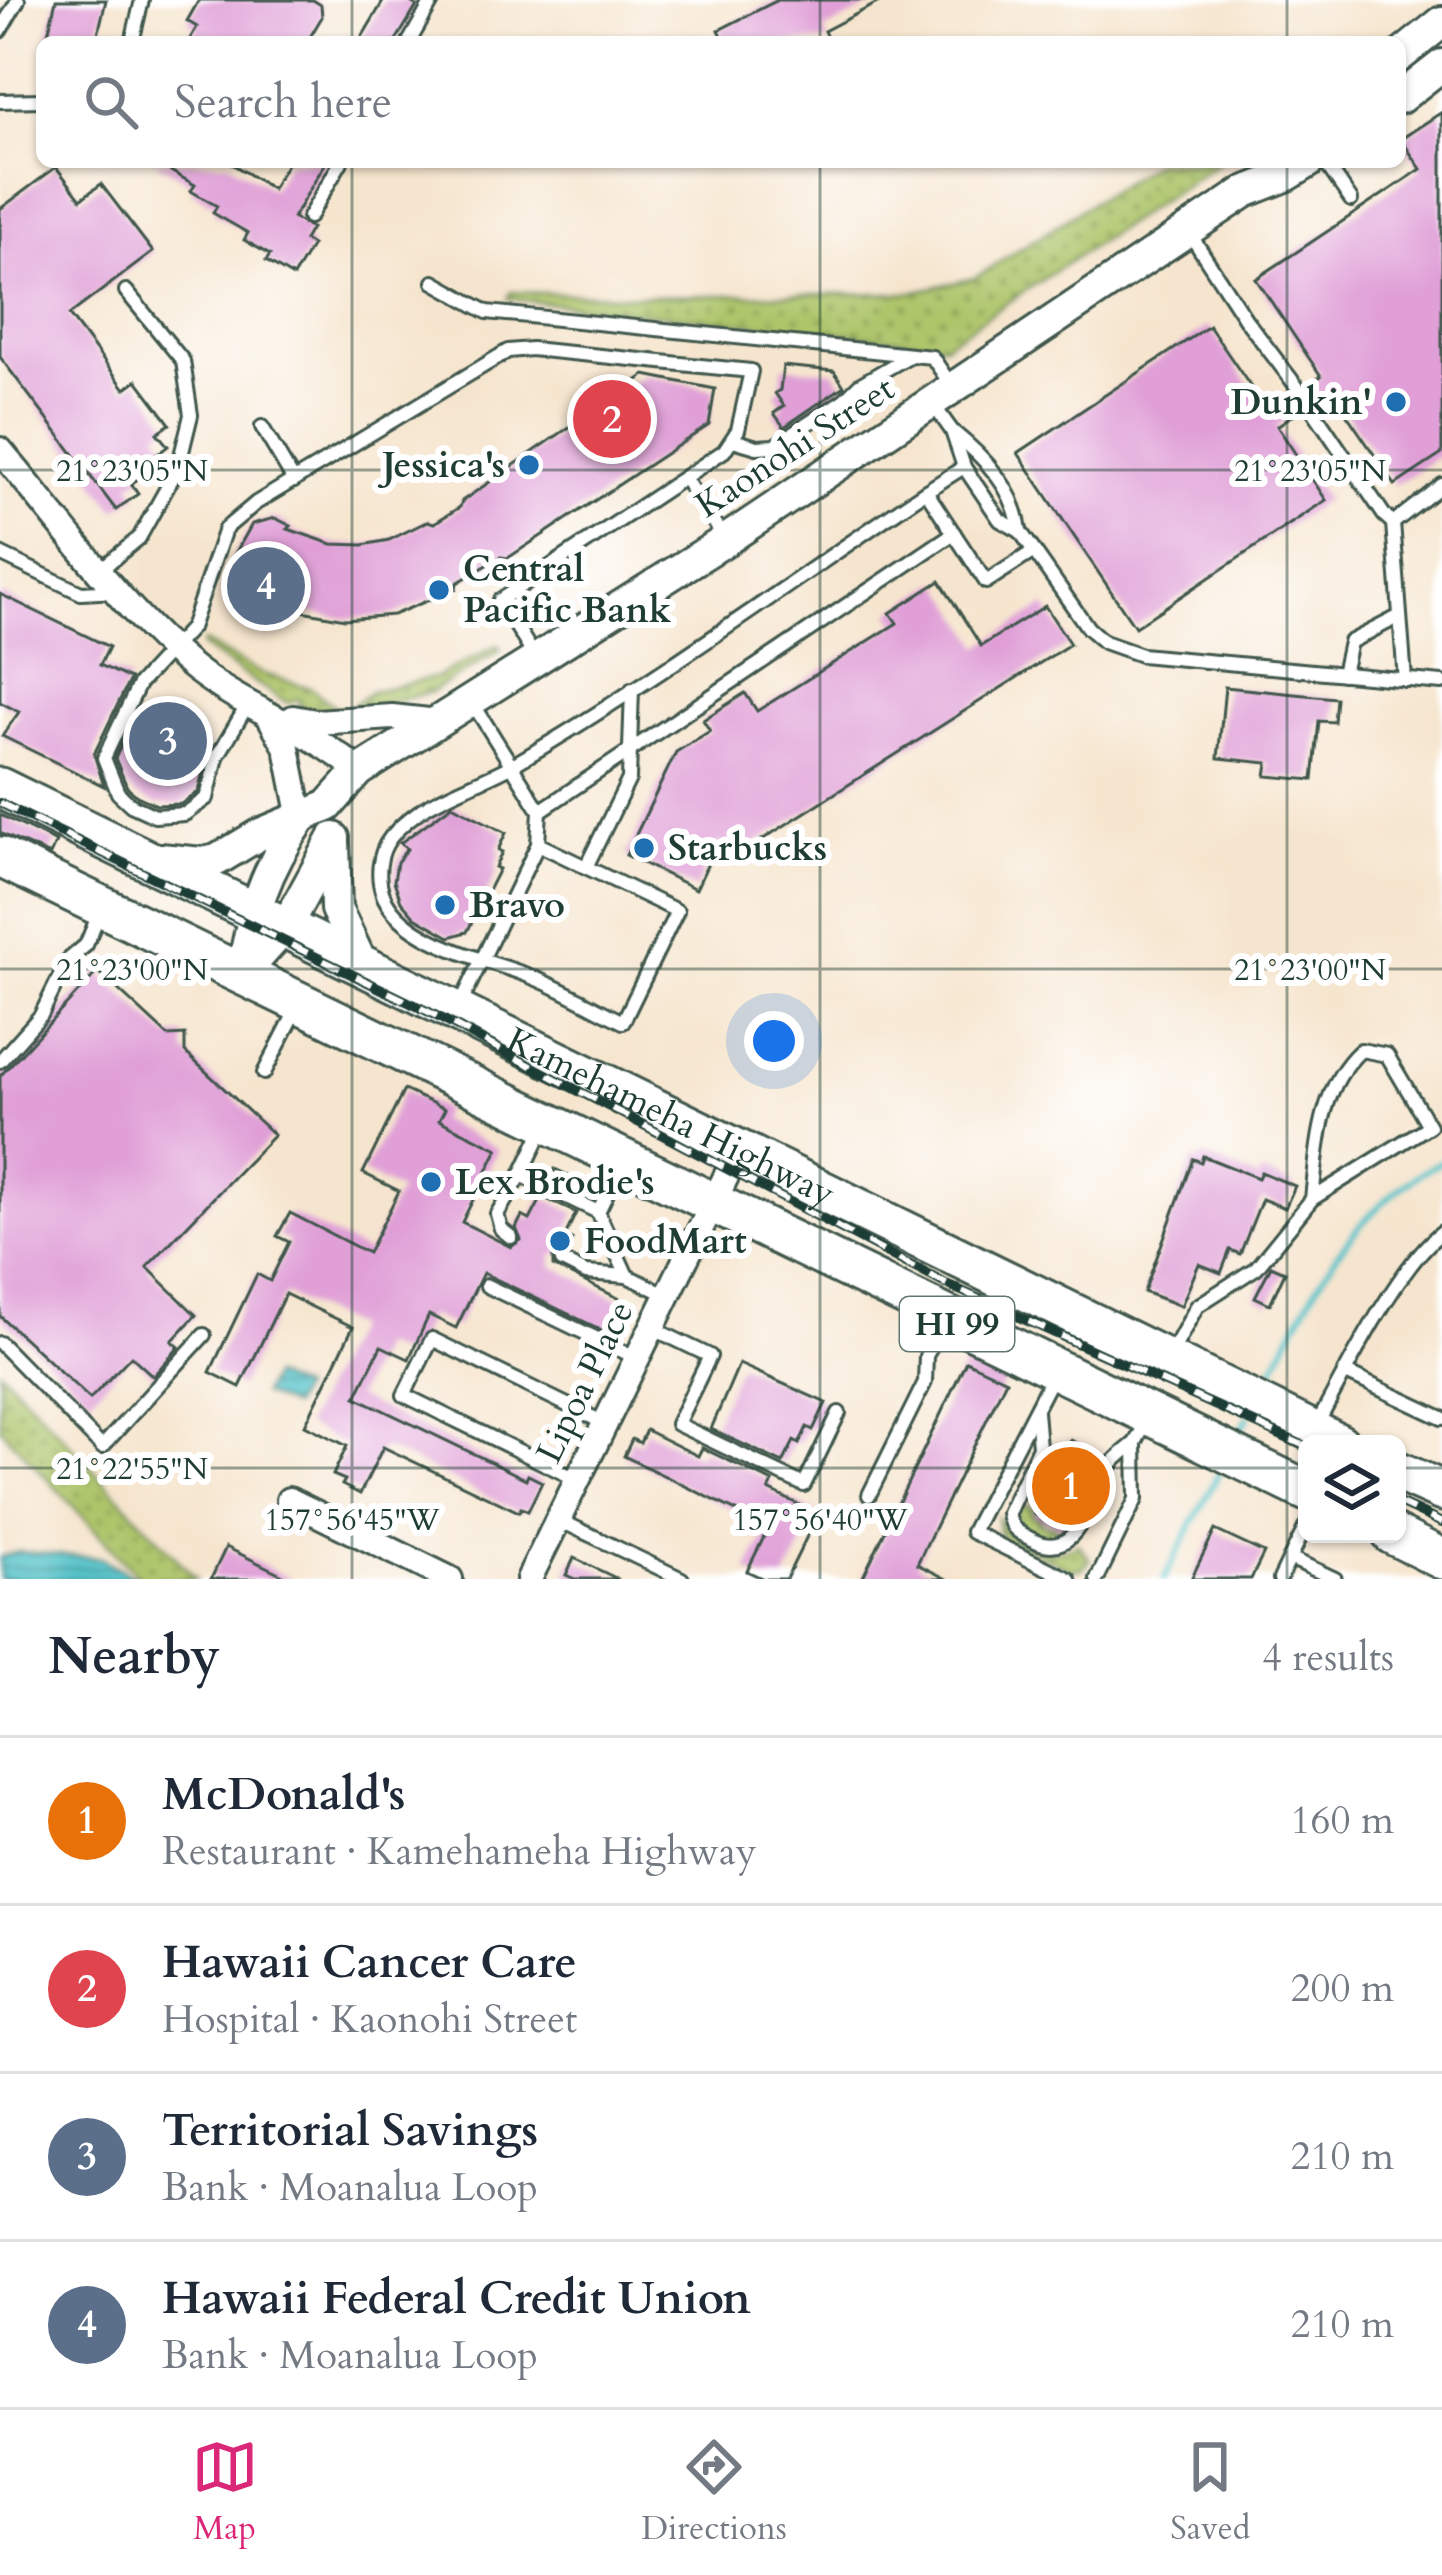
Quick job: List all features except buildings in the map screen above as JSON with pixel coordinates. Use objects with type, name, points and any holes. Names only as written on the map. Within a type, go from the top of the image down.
[{"type":"main road","name":"Kamehameha Highway","points":[[0,788],[1313,1432]]},
{"type":"main road","name":"Kamehameha Highway","points":[[0,857],[1055,1371],[1142,1430],[1202,1441],[1298,1487]]},
{"type":"main road","points":[[1406,1475],[1441,1490]]},
{"type":"main road","points":[[1406,1541],[1442,1559]]},
{"type":"street","points":[[1406,51],[1442,22]]},
{"type":"street","points":[[1406,93],[1442,65]]},
{"type":"street","name":"Kaonohi Street","points":[[1245,192],[1259,168]]},
{"type":"street","name":"Kaonohi Street","points":[[242,975],[315,812],[359,771],[726,540],[1245,192],[1299,168]]},
{"type":"street","points":[[0,450],[118,591],[194,669],[326,743],[359,771]]},
{"type":"street","points":[[258,708],[316,722],[392,717],[438,722]]},
{"type":"street","points":[[258,708],[287,748],[315,812],[334,838],[337,909],[362,962]]},
{"type":"street","points":[[142,858],[217,860],[260,834],[315,812]]},
{"type":"street","name":"Kaonohi Street","points":[[269,918],[334,838]]},
{"type":"street","name":"Lipoa Place","points":[[529,1579],[738,1152]]},
{"type":"street","points":[[289,1500],[450,1579]]},
{"type":"lane","points":[[0,31],[18,0]]},
{"type":"lane","points":[[133,36],[142,0]]},
{"type":"lane","points":[[412,36],[433,0]]},
{"type":"lane","points":[[0,101],[36,100]]},
{"type":"lane","points":[[309,217],[338,168]]},
{"type":"lane","points":[[1329,168],[1351,200]]},
{"type":"lane","points":[[1188,231],[1300,391]]},
{"type":"lane","points":[[434,282],[487,312],[932,357],[964,467],[1000,520],[1020,531],[1088,628],[1120,649],[1157,657],[1442,683]]},
{"type":"lane","points":[[100,569],[139,538],[178,468],[191,415],[183,361],[127,290]]},
{"type":"lane","points":[[258,708],[217,757],[212,788],[197,808],[172,817],[155,816],[118,793],[104,758],[139,684],[191,628],[225,529],[256,502],[518,348],[751,371],[733,440],[500,600],[537,660]]},
{"type":"lane","points":[[733,440],[774,446],[910,355]]},
{"type":"lane","points":[[1309,404],[1393,524],[1406,680]]},
{"type":"lane","points":[[262,427],[294,481]]},
{"type":"lane","points":[[952,431],[982,455],[1017,509],[1020,531]]},
{"type":"lane","points":[[538,844],[677,911],[622,1022],[525,974],[480,962],[414,929],[386,900],[379,882],[388,840],[405,822],[440,800],[512,765],[632,689],[964,467]]},
{"type":"lane","points":[[684,478],[726,540]]},
{"type":"lane","points":[[1393,524],[1442,485]]},
{"type":"lane","points":[[926,491],[986,582],[1034,551]]},
{"type":"lane","points":[[540,811],[954,533]]},
{"type":"lane","points":[[0,554],[81,593],[118,591]]},
{"type":"lane","points":[[1343,674],[1350,642],[1400,616]]},
{"type":"lane","points":[[586,867],[629,778],[632,689]]},
{"type":"lane","points":[[458,1009],[538,844],[540,811],[472,701]]},
{"type":"lane","points":[[0,1061],[41,1015],[68,960],[86,945],[102,907]]},
{"type":"lane","points":[[264,1073],[299,1004]]},
{"type":"lane","points":[[1167,1362],[1197,1306],[1256,1268],[1312,1198],[1436,1123],[1387,1055],[1361,1050],[1334,1087],[1320,1125],[1312,1198]]},
{"type":"lane","points":[[512,1237],[501,1229],[497,1214],[546,1124]]},
{"type":"lane","points":[[598,1212],[622,1162]]},
{"type":"lane","points":[[521,1175],[598,1212],[627,1276]]},
{"type":"lane","points":[[1313,1432],[1409,1269],[1442,1232]]},
{"type":"lane","points":[[562,1261],[586,1273],[627,1276],[668,1295]]},
{"type":"lane","points":[[487,1286],[638,1358]]},
{"type":"lane","points":[[868,1495],[926,1382],[926,1356],[945,1318]]},
{"type":"lane","points":[[652,1328],[710,1356],[677,1424],[804,1485],[839,1413]]},
{"type":"lane","points":[[0,1343],[102,1447],[203,1336]]},
{"type":"lane","points":[[578,1480],[404,1396],[432,1339],[605,1423]]},
{"type":"lane","points":[[1055,1371],[972,1532],[1069,1579]]},
{"type":"lane","points":[[1345,1372],[1442,1418]]},
{"type":"lane","points":[[1036,1411],[1039,1447],[1008,1514],[1014,1529],[1042,1545],[1059,1546],[1073,1536],[1106,1471],[1142,1430]]},
{"type":"lane","points":[[1097,1579],[1136,1499],[1142,1430]]},
{"type":"lane","points":[[558,1520],[682,1579]]},
{"type":"lane","points":[[1280,1579],[1298,1542]]},
{"type":"lane","points":[[1290,1558],[1335,1579]]},
{"type":"green space","points":[[1146,168],[1210,168],[945,344],[508,299],[511,292],[651,296],[907,293],[975,278]]},
{"type":"green space","points":[[203,642],[260,673],[311,688],[341,712],[298,707],[301,701],[297,699],[288,703],[202,647]]},
{"type":"green space","points":[[498,645],[501,650],[431,692],[352,711],[351,706],[373,691],[437,677]]},
{"type":"green space","points":[[0,1370],[196,1579],[141,1579],[0,1428]]},
{"type":"green space","points":[[1017,1501],[1033,1509],[1031,1515],[1039,1523],[1058,1529],[1053,1540],[1019,1526]]},
{"type":"green space","points":[[998,1518],[1032,1547],[1054,1550],[1078,1544],[1090,1560],[1072,1570],[1004,1539],[998,1532]]},
{"type":"water","points":[[271,1376],[300,1389],[291,1407],[262,1394]]},
{"type":"water","points":[[19,1552],[102,1558],[137,1579],[0,1579],[0,1557]]},
{"type":"waterway","points":[[1263,1389],[1315,1290],[1355,1231],[1379,1205],[1442,1161]]},
{"type":"waterway","points":[[1235,1442],[1248,1417]]},
{"type":"waterway","points":[[1164,1579],[1223,1465]]},
{"type":"railway","points":[[0,803],[427,1011],[944,1283],[1298,1443]]},
{"type":"railway","points":[[1406,1506],[1442,1523]]},
{"type":"place","name":"Dunkin'","points":[[1396,402]]},
{"type":"place","name":"Hawaii Cancer Care","points":[[612,419]]},
{"type":"place","name":"Jessica's","points":[[529,465]]},
{"type":"place","name":"Hawaii Federal Credit Union","points":[[266,586]]},
{"type":"place","name":"Central Pacific Bank","points":[[439,590]]},
{"type":"place","name":"Territorial Savings","points":[[168,741]]},
{"type":"place","name":"Starbucks","points":[[644,848]]},
{"type":"place","name":"Bravo","points":[[445,905]]},
{"type":"place","name":"Lex Brodie's","points":[[431,1182]]},
{"type":"place","name":"FoodMart","points":[[560,1241]]},
{"type":"place","name":"McDonald's","points":[[1071,1486]]}]
